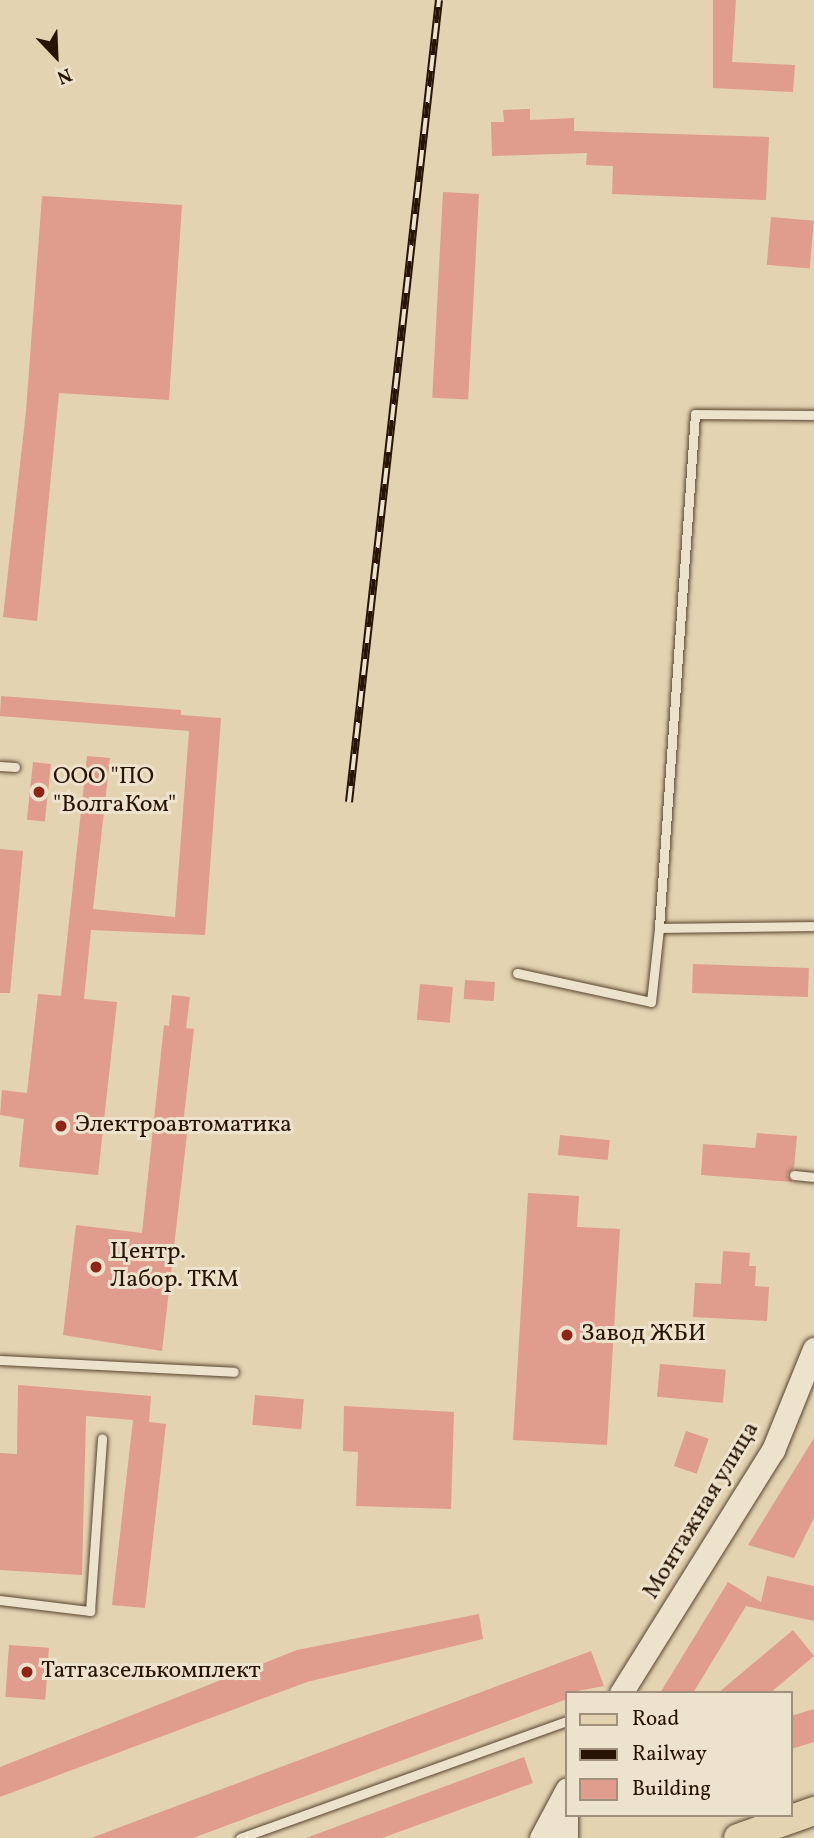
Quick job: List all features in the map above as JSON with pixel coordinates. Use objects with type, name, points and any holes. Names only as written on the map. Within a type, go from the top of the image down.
[{"type":"main road","points":[[738,1838],[814,1811]]},
{"type":"street","name":"Монтажная улица","points":[[622,1691],[773,1450],[814,1349]]},
{"type":"street","points":[[541,1838],[566,1791]]},
{"type":"street","points":[[566,1817],[566,1838]]},
{"type":"lane","points":[[517,973],[650,1002],[659,928],[695,414],[814,415]]},
{"type":"lane","points":[[0,766],[15,767]]},
{"type":"lane","points":[[659,928],[814,926]]},
{"type":"lane","points":[[794,1175],[814,1177]]},
{"type":"lane","points":[[0,1360],[234,1372]]},
{"type":"lane","points":[[0,1601],[90,1611],[102,1438]]},
{"type":"lane","points":[[240,1838],[566,1721]]},
{"type":"building","points":[[713,0],[736,0],[732,62],[795,65],[793,92],[713,88]]},
{"type":"building","points":[[530,109],[530,120],[574,118],[574,131],[769,137],[766,200],[612,194],[613,166],[586,165],[587,153],[492,156],[491,122],[504,122],[503,110]]},
{"type":"building","points":[[443,192],[479,194],[468,400],[432,398]]},
{"type":"building","points":[[42,196],[182,205],[169,400],[59,393],[37,621],[3,617],[26,411]]},
{"type":"building","points":[[771,217],[814,221],[810,269],[767,265]]},
{"type":"building","points":[[1,696],[181,710],[181,715],[221,718],[205,935],[91,930],[84,999],[117,1002],[98,1175],[19,1167],[24,1119],[0,1115],[2,1090],[27,1093],[38,994],[61,996],[87,756],[110,758],[93,909],[175,917],[189,731],[0,716]]},
{"type":"building","name":"ООО \"ПО \"ВолгаКом\"","points":[[33,762],[51,764],[45,822],[27,820]]},
{"type":"building","points":[[0,849],[23,851],[10,993],[0,993]]},
{"type":"building","points":[[693,964],[809,968],[808,997],[692,993]]},
{"type":"building","points":[[465,980],[495,982],[494,1001],[464,999]]},
{"type":"building","points":[[420,984],[453,987],[450,1023],[417,1020]]},
{"type":"building","points":[[172,995],[190,997],[186,1028],[194,1029],[182,1133],[187,1134],[162,1351],[63,1335],[76,1225],[142,1233],[164,1025],[169,1026]]},
{"type":"building","points":[[757,1133],[797,1136],[794,1168],[787,1175],[793,1182],[701,1175],[703,1144],[755,1148]]},
{"type":"building","points":[[560,1135],[610,1140],[608,1160],[558,1155]]},
{"type":"building","name":"Завод ЖБИ","points":[[528,1193],[579,1196],[577,1227],[620,1229],[607,1445],[513,1440]]},
{"type":"building","points":[[723,1251],[750,1253],[749,1266],[756,1266],[755,1286],[769,1287],[767,1321],[693,1317],[695,1283],[721,1284]]},
{"type":"building","points":[[660,1364],[726,1370],[723,1403],[657,1397]]},
{"type":"building","points":[[18,1385],[151,1396],[149,1422],[166,1424],[145,1608],[112,1605],[133,1420],[86,1416],[82,1575],[0,1570],[0,1453],[17,1454]]},
{"type":"building","points":[[255,1395],[304,1399],[301,1429],[252,1425]]},
{"type":"building","points":[[344,1406],[454,1412],[451,1509],[356,1506],[358,1452],[343,1451]]},
{"type":"building","points":[[686,1431],[709,1439],[697,1474],[674,1466]]},
{"type":"building","points":[[814,1438],[814,1518],[794,1558],[748,1545]]},
{"type":"building","points":[[767,1576],[814,1586],[814,1621],[746,1606],[694,1691],[661,1691],[728,1582],[761,1602]]},
{"type":"building","points":[[479,1614],[483,1639],[307,1682],[0,1797],[0,1767],[297,1650]]},
{"type":"building","points":[[793,1630],[814,1656],[772,1691],[720,1691]]},
{"type":"building","name":"Татгазселькомплект","points":[[9,1645],[49,1648],[45,1700],[5,1697]]},
{"type":"building","points":[[591,1651],[604,1686],[566,1691],[566,1699],[193,1838],[91,1838]]},
{"type":"building","points":[[814,1709],[814,1742],[793,1748],[793,1715]]},
{"type":"building","points":[[524,1757],[533,1783],[382,1838],[306,1838]]},
{"type":"railway","points":[[349,802],[439,0]]},
{"type":"place","name":"ООО \"ПО \"ВолгаКом\"","points":[[39,792]]},
{"type":"place","name":"Электроавтоматика","points":[[61,1126]]},
{"type":"place","name":"Центр. Лабор. ТКМ","points":[[96,1267]]},
{"type":"place","name":"Завод ЖБИ","points":[[567,1335]]},
{"type":"place","name":"Татгазселькомплект","points":[[27,1672]]}]
